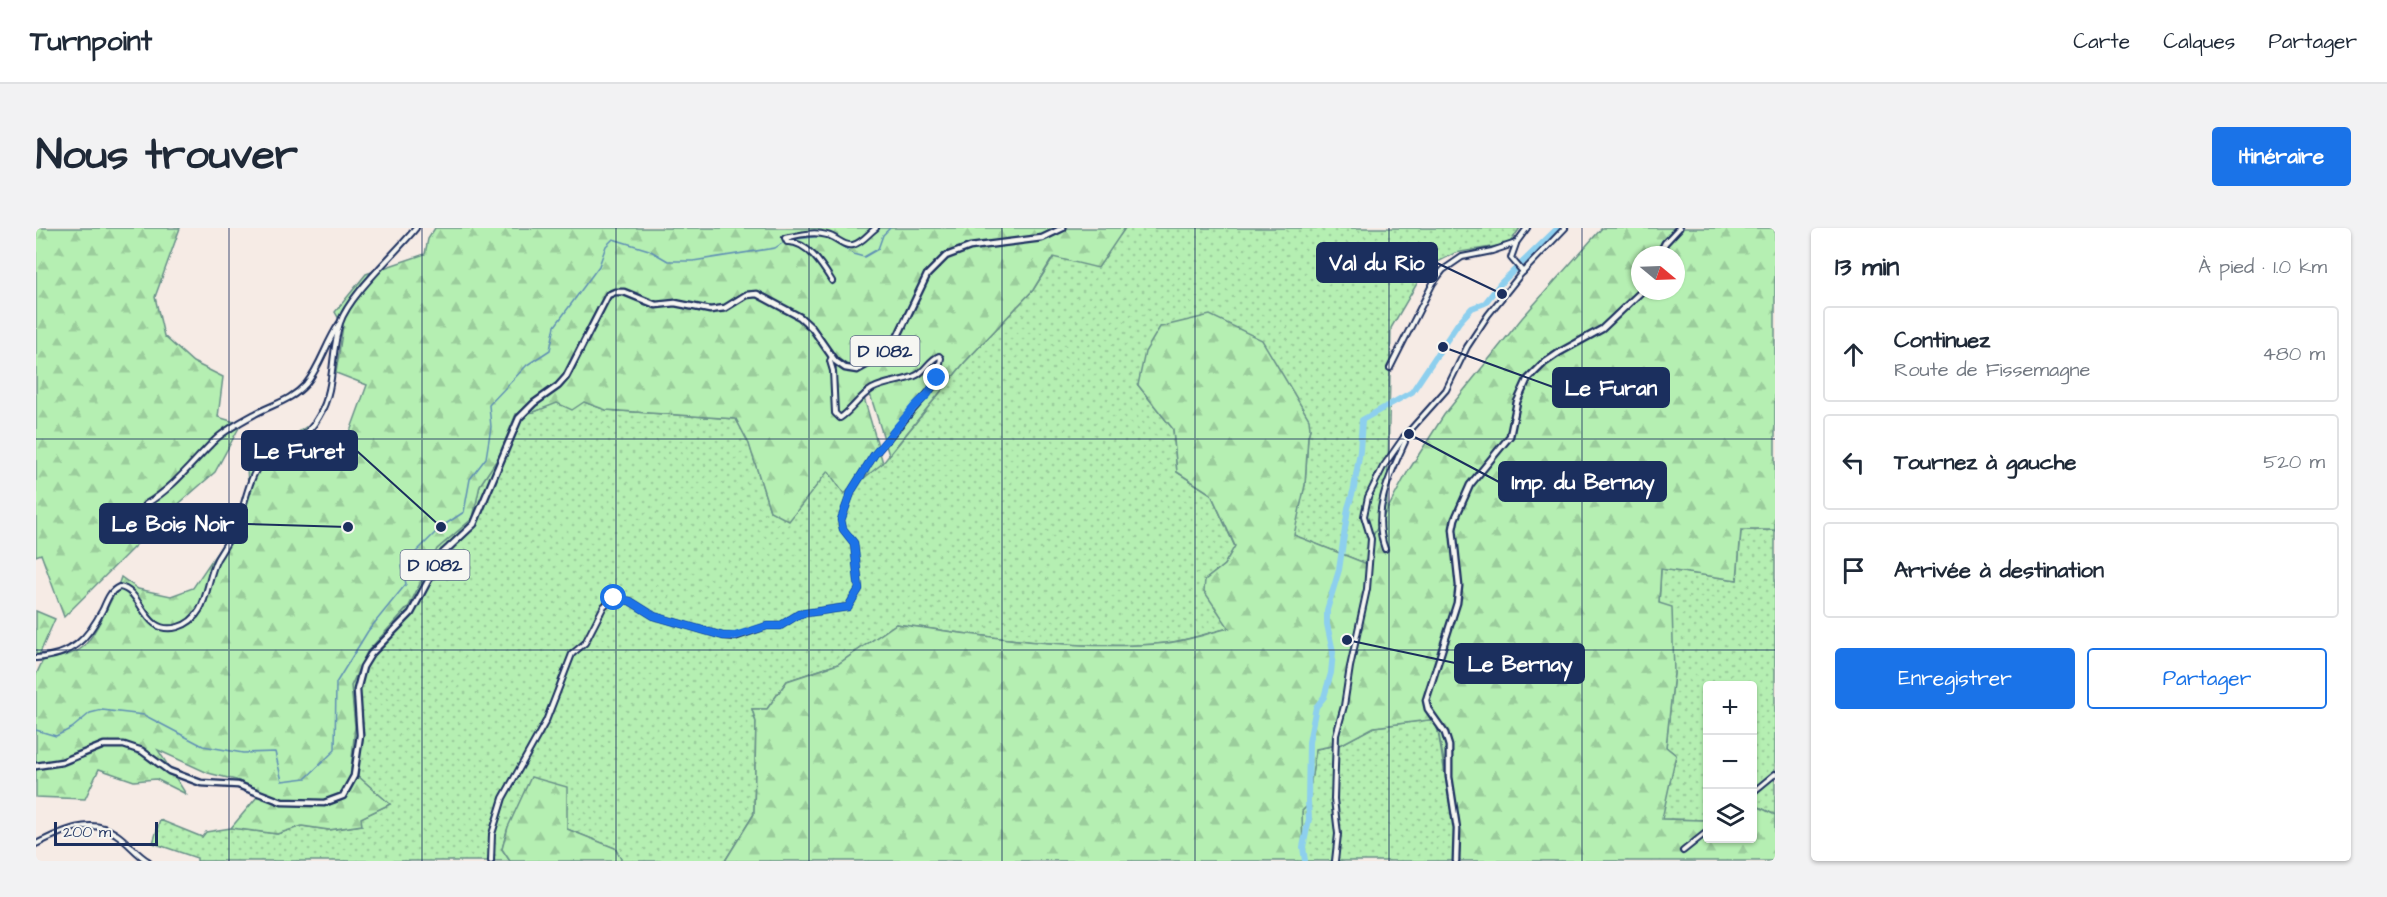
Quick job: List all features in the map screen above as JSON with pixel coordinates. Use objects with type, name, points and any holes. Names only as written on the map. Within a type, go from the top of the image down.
[{"type":"main road","name":"D 1082","points":[[36,766],[62,762],[104,746],[124,745],[142,751],[170,771],[194,781],[238,785],[282,801],[324,803],[334,801],[346,793],[354,776],[360,735],[357,690],[363,667],[371,654],[411,613],[443,553],[474,524],[516,423],[534,402],[558,386],[566,377],[608,296],[615,292],[624,292],[656,305],[675,303],[710,310],[730,306],[746,295],[757,294],[800,317],[812,328],[839,365],[848,369],[861,368],[895,342],[927,275],[945,256],[970,247],[1042,237],[1064,228]]},
{"type":"main road","points":[[1664,246],[1679,228]]},
{"type":"main road","points":[[1456,861],[1458,829],[1449,777],[1449,746],[1445,734],[1428,709],[1426,700],[1457,603],[1459,586],[1454,540],[1455,519],[1475,478],[1510,436],[1517,402],[1527,380],[1544,363],[1560,352],[1602,329],[1634,300]]},
{"type":"street","points":[[146,504],[166,491],[218,437],[258,412],[284,403],[304,386],[312,375],[328,340],[357,294],[416,228]]},
{"type":"street","points":[[832,281],[823,267],[803,247],[786,240],[806,233],[821,234],[853,245],[859,243],[876,228]]},
{"type":"street","points":[[1522,271],[1511,258],[1516,243],[1527,228]]},
{"type":"street","points":[[1335,861],[1338,834],[1334,800],[1336,735],[1365,600],[1371,549],[1364,506],[1383,467],[1404,436],[1446,390],[1477,331],[1522,271],[1565,228]]},
{"type":"street","points":[[1390,368],[1433,283],[1443,270],[1462,257],[1516,243]]},
{"type":"street","points":[[36,658],[68,651],[90,634],[112,591],[119,587],[128,590],[148,618],[160,626],[179,627],[198,614],[207,595],[216,561],[232,535],[255,472],[270,455],[292,444],[306,433],[319,417],[332,376],[340,324]]},
{"type":"street","points":[[491,861],[492,834],[503,798],[546,720],[572,654],[585,643],[598,613],[614,598],[630,601],[654,616],[723,636],[735,636],[767,626],[780,626],[799,614],[848,607],[859,589],[854,543],[843,529],[841,520],[852,490],[874,455],[933,387],[941,358],[939,356],[935,358],[921,373],[913,377],[891,381],[872,389],[840,418],[835,413],[833,371],[830,361],[832,357]]},
{"type":"street","points":[[1385,549],[1381,535],[1381,507],[1393,465],[1405,442],[1404,436]]},
{"type":"street","points":[[1757,789],[1775,774]]},
{"type":"street","points":[[36,844],[75,827],[105,828],[115,833],[148,861]]},
{"type":"street","points":[[1683,851],[1703,834]]},
{"type":"green space","points":[[36,228],[180,228],[155,297],[164,336],[193,362],[223,377],[218,417],[241,424],[215,472],[166,515],[64,617],[41,554],[36,556]]},
{"type":"green space","points":[[435,228],[1125,228],[1098,268],[1053,257],[1033,290],[964,363],[889,455],[870,394],[864,398],[883,463],[844,494],[828,471],[789,521],[770,511],[749,444],[736,419],[606,410],[584,402],[572,410],[557,403],[534,412],[516,414],[498,458],[480,485],[473,518],[437,549],[409,606],[367,652],[351,686],[355,726],[351,770],[390,804],[361,818],[362,825],[329,830],[302,826],[277,834],[231,828],[262,791],[236,780],[208,773],[158,750],[186,794],[156,779],[134,781],[99,769],[85,799],[36,797],[36,675],[43,660],[69,654],[83,647],[110,603],[121,577],[138,589],[171,596],[193,588],[231,532],[248,485],[247,467],[257,450],[267,444],[281,444],[306,427],[322,436],[347,440],[367,385],[336,373],[343,326],[335,312],[366,274],[425,254],[428,239]]},
{"type":"green space","points":[[1125,228],[1520,228],[1509,244],[1455,253],[1426,268],[1391,328],[1387,510],[1373,536],[1367,564],[1293,535],[1305,485],[1310,429],[1138,385],[1173,429],[1177,472],[1211,494],[1235,547],[1224,565],[1205,580],[1229,628],[1166,643],[1098,646],[997,638],[896,624],[838,664],[787,681],[767,709],[752,709],[756,722],[754,814],[725,861],[622,861],[615,848],[567,829],[508,827],[502,849],[510,861],[197,861],[197,858],[153,843],[160,820],[202,837],[206,832],[231,828],[277,834],[302,826],[329,830],[361,825],[360,818],[390,804],[351,770],[355,726],[351,686],[367,652],[409,606],[437,549],[472,518],[480,485],[498,458],[516,414],[534,412],[557,402],[584,402],[606,410],[736,419],[749,443],[770,511],[828,471],[883,463],[964,363],[1033,290],[1054,257],[1120,235]]},
{"type":"green space","points":[[1602,228],[1775,228],[1775,530],[1741,530],[1737,580],[1661,569],[1659,603],[1672,607],[1674,673],[1666,747],[1676,755],[1662,819],[1703,820],[1703,843],[1757,843],[1757,806],[1775,815],[1775,861],[1459,861],[1450,794],[1436,719],[1374,727],[1342,744],[1316,749],[1307,806],[1302,811],[1303,861],[725,861],[754,814],[756,722],[752,709],[767,709],[787,681],[838,664],[896,624],[997,638],[1098,646],[1174,642],[1229,628],[1204,591],[1205,580],[1224,565],[1235,546],[1211,494],[1177,472],[1173,429],[1138,385],[1145,352],[1160,327],[1210,315],[1262,340],[1309,419],[1305,485],[1294,535],[1367,564],[1373,536],[1407,473],[1444,415],[1522,318]]},
{"type":"green space","points":[[1741,530],[1775,530],[1775,815],[1757,806],[1757,681],[1703,681],[1703,820],[1661,819],[1676,755],[1666,747],[1674,673],[1659,603],[1661,569],[1737,580]]},
{"type":"green space","points":[[36,611],[55,619],[36,662]]},
{"type":"green space","points":[[1436,719],[1459,861],[1303,861],[1302,811],[1307,806],[1316,749],[1342,744],[1373,727]]},
{"type":"green space","points":[[531,777],[567,787],[567,829],[615,848],[622,861],[510,861],[502,849],[508,827]]},
{"type":"waterway","points":[[833,240],[853,254],[864,257],[878,249],[883,235],[890,228]]},
{"type":"waterway","points":[[1305,861],[1303,847],[1309,819],[1309,742],[1316,707],[1324,697],[1331,673],[1333,652],[1327,624],[1327,610],[1339,570],[1348,508],[1360,451],[1362,420],[1412,392],[1459,322],[1472,308],[1485,303],[1500,284],[1558,228]]},
{"type":"waterway","points":[[36,730],[56,736],[72,728],[90,713],[102,710],[144,715],[203,746],[243,753],[275,752],[282,781],[306,778],[335,750],[336,683],[368,631],[406,584],[402,566],[441,527],[464,512],[470,479],[486,458],[491,427],[489,405],[527,365],[550,350],[555,326],[599,266],[606,246],[613,239],[649,250],[668,261],[693,261],[775,248],[787,240],[823,236]]},
{"type":"place","name":"Val du Rio","points":[[1502,294]]},
{"type":"place","name":"Le Furan","points":[[1443,347]]},
{"type":"place","name":"Imp. du Bernay","points":[[1409,434]]},
{"type":"place","name":"Le Bois Noir","points":[[348,527]]},
{"type":"place","name":"Le Furet","points":[[441,527]]},
{"type":"place","name":"Le Bernay","points":[[1347,640]]},
{"type":"route","points":[[614,598],[630,601],[654,616],[723,636],[735,636],[767,626],[780,626],[799,614],[848,607],[859,589],[854,543],[843,529],[841,520],[852,490],[874,455],[914,407],[928,394],[937,378]]}]
